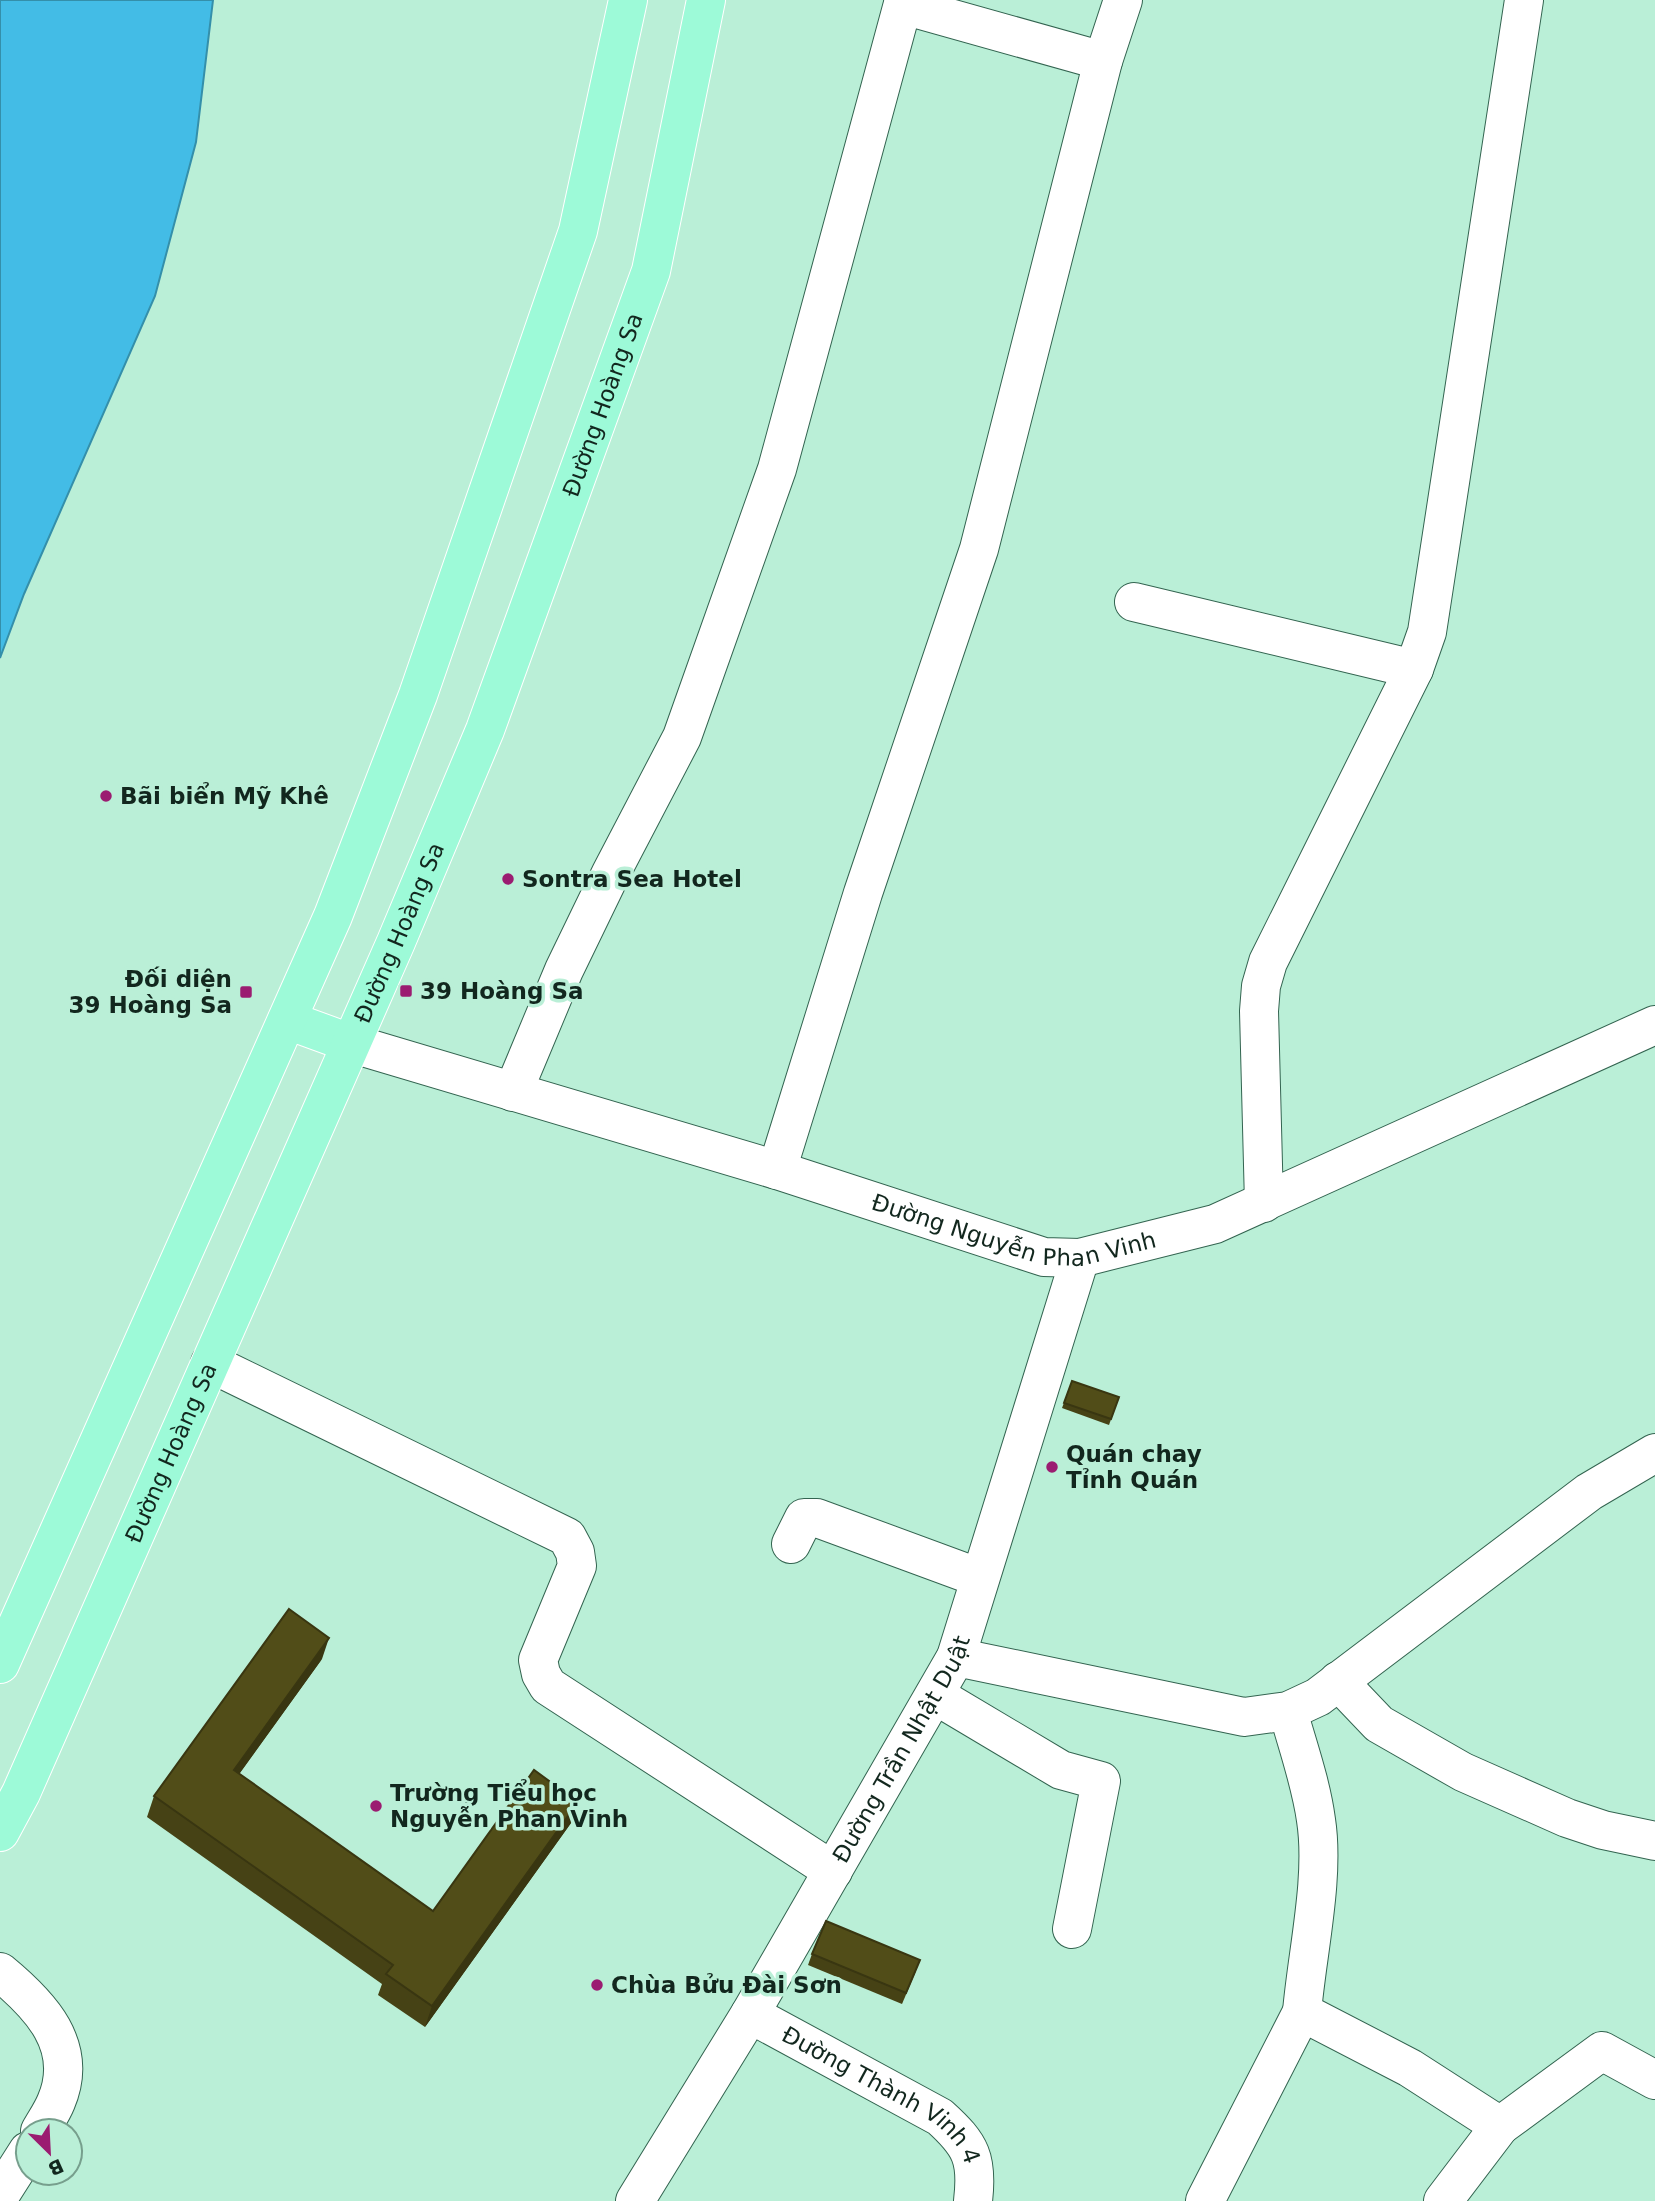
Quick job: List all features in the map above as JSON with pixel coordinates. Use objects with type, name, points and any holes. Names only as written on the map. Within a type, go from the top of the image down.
[{"type":"main road","points":[[0,1664],[333,916],[418,695],[578,231],[628,0]]},
{"type":"main road","name":"Đường Hoàng Sa","points":[[0,1832],[21,1793],[485,730],[651,271],[706,0]]},
{"type":"main road","points":[[287,1020],[350,1043]]},
{"type":"street","points":[[777,1170],[863,893],[979,549],[1103,61],[1123,0]]},
{"type":"street","points":[[1264,1203],[1259,1011],[1261,986],[1268,962],[1414,669],[1427,632],[1524,0]]},
{"type":"street","points":[[513,1091],[564,970],[682,737],[746,561],[777,469],[904,2],[1103,61]]},
{"type":"street","points":[[1134,602],[1414,669]]},
{"type":"street","name":"Đường Nguyễn Phan Vinh","points":[[350,1043],[777,1170],[1044,1257],[1080,1258],[1215,1224],[1655,1026]]},
{"type":"street","name":"Đường Trần Nhật Duật","points":[[635,2201],[750,2014],[956,1657],[1080,1258]]},
{"type":"street","points":[[210,1363],[567,1536],[575,1552],[577,1566],[538,1660],[541,1674],[548,1686],[833,1871]]},
{"type":"street","points":[[956,1657],[1244,1717],[1288,1711],[1318,1697],[1589,1492],[1655,1453]]},
{"type":"street","points":[[791,1544],[804,1517],[817,1518],[980,1578]]},
{"type":"street","points":[[1339,1681],[1379,1724],[1463,1772],[1567,1818],[1603,1830],[1655,1841]]},
{"type":"street","points":[[934,1695],[1061,1770],[1101,1781],[1072,1929]]},
{"type":"street","points":[[1205,2201],[1302,2012],[1318,1843],[1311,1792],[1288,1711]]},
{"type":"street","points":[[0,1972],[41,2009],[54,2029],[62,2054],[63,2080],[56,2103],[48,2117]]},
{"type":"street","points":[[1302,2012],[1410,2068],[1500,2126]]},
{"type":"street","name":"Đường Thành Vinh 4","points":[[750,2014],[940,2117],[960,2135],[971,2155],[976,2176],[973,2201]]},
{"type":"street","points":[[1443,2201],[1500,2126],[1602,2051],[1655,2080]]},
{"type":"street","points":[[0,2195],[14,2173]]},
{"type":"water","points":[[0,0],[213,0],[196,142],[155,296],[24,594],[0,658]]},
{"type":"building","points":[[1072,1381],[1119,1397],[1111,1419],[1064,1403]]},
{"type":"building","points":[[289,1609],[329,1638],[234,1770],[433,1911],[534,1770],[578,1802],[432,2006],[386,1974],[393,1965],[154,1796]]},
{"type":"building","points":[[826,1921],[920,1960],[906,1993],[812,1954]]},
{"type":"place","name":"Bãi biển Mỹ Khê","points":[[106,796]]},
{"type":"place","name":"Sontra Sea Hotel","points":[[508,879]]},
{"type":"place","name":"39 Hoàng Sa","points":[[406,991]]},
{"type":"place","name":"Đối diện 39 Hoàng Sa","points":[[246,992]]},
{"type":"place","name":"Quán chay Tỉnh Quán","points":[[1052,1467]]},
{"type":"place","name":"Trường Tiểu học Nguyễn Phan Vinh","points":[[376,1806]]},
{"type":"place","name":"Chùa Bửu Đài Sơn","points":[[597,1985]]}]
